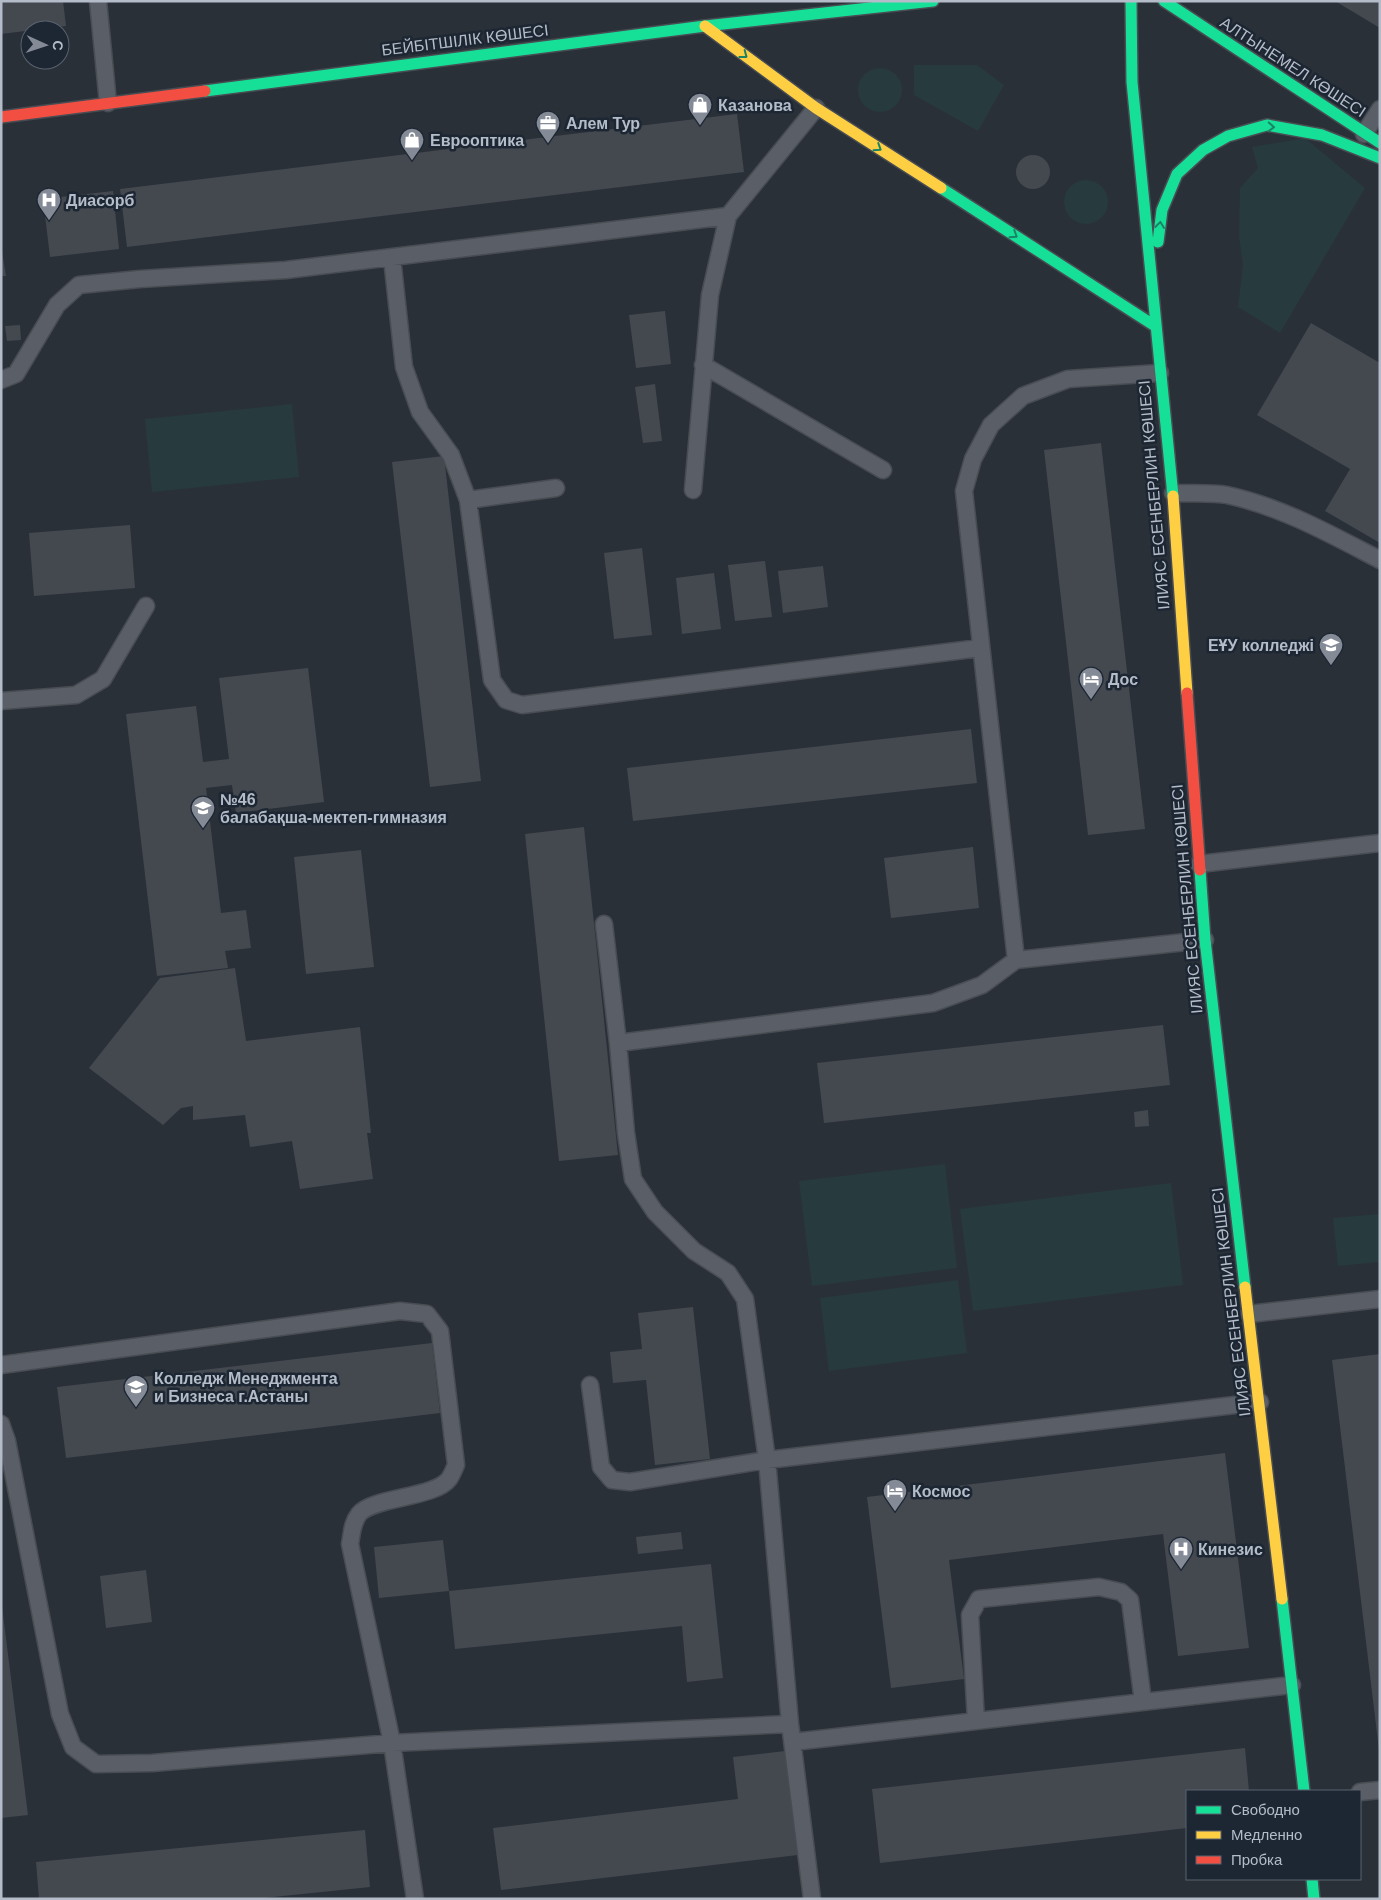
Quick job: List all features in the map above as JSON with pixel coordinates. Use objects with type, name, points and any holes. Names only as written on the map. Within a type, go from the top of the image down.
[{"type":"street","name":"БЕЙБІТШІЛІК КӨШЕСІ","points":[[1,117],[705,26],[933,1]]},
{"type":"street","name":"ІЛИЯС ЕСЕНБЕРЛИН КӨШЕСІ","points":[[1131,1],[1132,82],[1173,493],[1205,940],[1304,1790]]},
{"type":"street","name":"АЛТЫНЕМЕЛ КӨШЕСІ","points":[[1164,1],[1380,143]]},
{"type":"street","points":[[705,26],[747,10]]},
{"type":"street","points":[[705,26],[816,108],[1155,326]]},
{"type":"street","points":[[1155,326],[1154,298],[1162,210],[1177,174],[1203,150],[1228,136],[1267,125],[1322,135],[1380,158]]},
{"type":"street","points":[[1312,1880],[1314,1899]]},
{"type":"lane","points":[[98,1],[108,103]]},
{"type":"lane","points":[[693,490],[710,295],[728,216],[816,108]]},
{"type":"lane","points":[[1364,134],[1380,109]]},
{"type":"lane","points":[[1,380],[16,374],[57,305],[79,285],[140,279],[286,270],[728,216]]},
{"type":"lane","points":[[392,258],[404,367],[420,412],[452,455],[468,500],[492,680],[506,700],[522,706],[980,648]]},
{"type":"lane","points":[[703,365],[883,470]]},
{"type":"lane","points":[[1016,960],[964,491],[973,459],[991,425],[1023,396],[1068,379],[1160,373]]},
{"type":"lane","points":[[468,500],[556,488]]},
{"type":"lane","points":[[1173,493],[1226,495],[1266,506],[1299,518],[1380,560]]},
{"type":"lane","points":[[1,701],[76,696],[103,679],[146,606]]},
{"type":"lane","points":[[1199,864],[1380,843]]},
{"type":"lane","points":[[604,924],[626,1133],[633,1179],[656,1212],[694,1251],[728,1273],[745,1299],[767,1460],[790,1724],[812,1899]]},
{"type":"lane","points":[[618,1043],[933,1003],[982,985],[1016,960],[1205,940]]},
{"type":"lane","points":[[1249,1314],[1380,1299]]},
{"type":"lane","points":[[1,1365],[400,1311],[427,1314],[440,1331],[456,1465],[449,1480],[438,1488],[372,1506],[360,1512],[353,1525],[350,1544],[392,1743],[415,1899]]},
{"type":"lane","points":[[590,1385],[601,1467],[612,1480],[630,1482],[767,1460],[1260,1402]]},
{"type":"lane","points":[[1,1424],[60,1714],[73,1747],[96,1764],[152,1763],[392,1743],[790,1724]]},
{"type":"lane","points":[[976,1721],[970,1615],[979,1599],[1100,1586],[1121,1592],[1130,1600],[1143,1702]]},
{"type":"lane","points":[[793,1742],[1292,1685]]},
{"type":"lane","points":[[1361,1792],[1380,1790]]},
{"type":"green space","points":[[914,65],[977,65],[1004,85],[978,131],[914,95]]},
{"type":"green space","points":[[880,68],[892,72],[898,78],[902,90],[898,102],[892,108],[880,112],[868,108],[862,102],[858,90],[862,78],[868,72]]},
{"type":"green space","points":[[1305,138],[1365,188],[1280,333],[1238,307],[1243,265],[1239,237],[1240,188],[1258,168],[1252,147]]},
{"type":"green space","points":[[1086,180],[1098,184],[1104,190],[1108,202],[1104,214],[1098,220],[1086,224],[1074,220],[1068,214],[1064,202],[1068,190],[1074,184]]},
{"type":"green space","points":[[292,404],[299,477],[152,492],[145,419]]},
{"type":"green space","points":[[945,1164],[957,1268],[812,1286],[799,1181]]},
{"type":"green space","points":[[1171,1183],[1183,1285],[973,1311],[960,1209]]},
{"type":"green space","points":[[1380,1214],[1380,1262],[1338,1266],[1333,1218]]},
{"type":"green space","points":[[958,1280],[967,1353],[829,1371],[820,1298]]},
{"type":"building","points":[[1,1],[63,1],[65,20],[20,20],[20,32],[1,34]]},
{"type":"building","points":[[1335,1],[1380,1],[1380,28]]},
{"type":"building","points":[[737,114],[744,172],[127,247],[120,189]]},
{"type":"building","points":[[1033,155],[1040,156],[1045,160],[1049,165],[1049,179],[1045,184],[1040,188],[1033,189],[1026,188],[1021,184],[1017,179],[1016,172],[1017,165],[1021,160],[1026,156]]},
{"type":"building","points":[[113,191],[119,249],[50,257],[43,199]]},
{"type":"building","points":[[1,245],[6,276],[1,276]]},
{"type":"building","points":[[665,311],[671,364],[636,368],[629,315]]},
{"type":"building","points":[[1311,323],[1380,363],[1380,543],[1325,511],[1350,469],[1257,415]]},
{"type":"building","points":[[20,325],[21,340],[7,341],[5,326]]},
{"type":"building","points":[[655,384],[662,441],[643,443],[635,387]]},
{"type":"building","points":[[1101,443],[1145,829],[1088,835],[1044,450]]},
{"type":"building","points":[[444,456],[481,781],[430,787],[392,462]]},
{"type":"building","points":[[130,525],[135,588],[34,596],[29,533]]},
{"type":"building","points":[[642,548],[652,635],[614,639],[604,553]]},
{"type":"building","points":[[765,561],[772,617],[735,621],[728,565]]},
{"type":"building","points":[[823,566],[828,607],[783,613],[778,571]]},
{"type":"building","points":[[714,573],[721,629],[682,634],[676,578]]},
{"type":"building","points":[[308,668],[324,802],[236,813],[232,785],[206,788],[221,913],[246,910],[251,948],[225,951],[228,968],[157,976],[126,714],[196,706],[203,762],[229,759],[219,678]]},
{"type":"building","points":[[971,729],[977,783],[633,821],[627,768]]},
{"type":"building","points":[[584,827],[618,1155],[559,1161],[525,834]]},
{"type":"building","points":[[973,847],[979,908],[891,918],[884,858]]},
{"type":"building","points":[[361,850],[374,967],[306,974],[294,857]]},
{"type":"building","points":[[235,968],[246,1041],[360,1027],[371,1133],[367,1133],[373,1179],[300,1189],[292,1141],[250,1147],[245,1115],[193,1120],[193,1106],[181,1108],[163,1125],[89,1068],[160,978]]},
{"type":"building","points":[[1163,1025],[1170,1085],[824,1123],[817,1063]]},
{"type":"building","points":[[1148,1110],[1149,1126],[1135,1127],[1134,1112]]},
{"type":"building","points":[[693,1307],[710,1459],[655,1465],[646,1380],[613,1383],[610,1352],[642,1349],[638,1313]]},
{"type":"building","points":[[432,1343],[440,1413],[66,1458],[57,1387]]},
{"type":"building","points":[[1380,1354],[1380,1750],[1379,1750],[1332,1360]]},
{"type":"building","points":[[1225,1453],[1249,1648],[1178,1656],[1163,1534],[949,1560],[964,1679],[891,1688],[867,1497]]},
{"type":"building","points":[[681,1532],[683,1549],[638,1554],[636,1537]]},
{"type":"building","points":[[443,1540],[449,1591],[379,1598],[374,1547]]},
{"type":"building","points":[[711,1564],[723,1678],[687,1682],[682,1626],[455,1649],[449,1591]]},
{"type":"building","points":[[146,1570],[152,1622],[106,1628],[100,1576]]},
{"type":"building","points":[[1,1598],[28,1815],[1,1818]]},
{"type":"building","points":[[1245,1748],[1249,1790],[1186,1790],[1186,1828],[880,1863],[872,1789]]},
{"type":"building","points":[[785,1751],[798,1855],[501,1890],[493,1828],[738,1799],[733,1757]]},
{"type":"building","points":[[365,1830],[370,1887],[253,1899],[39,1899],[36,1862]]},
{"type":"traffic: fast","points":[[205,91],[705,26],[933,1]]},
{"type":"traffic: fast","points":[[1131,1],[1132,82],[1173,496]]},
{"type":"traffic: fast","points":[[1164,1],[1380,143]]},
{"type":"traffic: fast","points":[[1158,242],[1162,210],[1177,174],[1203,150],[1228,136],[1267,125],[1322,135],[1380,158]]},
{"type":"traffic: fast","points":[[941,188],[1155,326]]},
{"type":"traffic: fast","points":[[1200,870],[1205,940],[1245,1287]]},
{"type":"traffic: fast","points":[[1282,1599],[1304,1790]]},
{"type":"traffic: fast","points":[[1312,1880],[1314,1899]]},
{"type":"traffic: slow","points":[[705,26],[816,108],[941,188]]},
{"type":"traffic: slow","points":[[1173,496],[1187,693]]},
{"type":"traffic: slow","points":[[1245,1287],[1282,1599]]},
{"type":"traffic: jam","points":[[1,117],[205,91]]},
{"type":"traffic: jam","points":[[1187,693],[1200,870]]},
{"type":"place","name":"Казанова","points":[[700,126]]},
{"type":"place","name":"Алем Тур","points":[[548,144]]},
{"type":"place","name":"Еврооптика","points":[[412,161]]},
{"type":"place","name":"Диасорб","points":[[49,221]]},
{"type":"place","name":"ЕҰУ колледжі","points":[[1331,666]]},
{"type":"place","name":"Дос","points":[[1091,700]]},
{"type":"place","name":"№46 балабақша-мектеп-гимназия","points":[[203,829]]},
{"type":"place","name":"Колледж Менеджмента и Бизнеса г.Астаны","points":[[136,1408]]},
{"type":"place","name":"Космос","points":[[895,1512]]},
{"type":"place","name":"Кинезис","points":[[1181,1570]]}]
